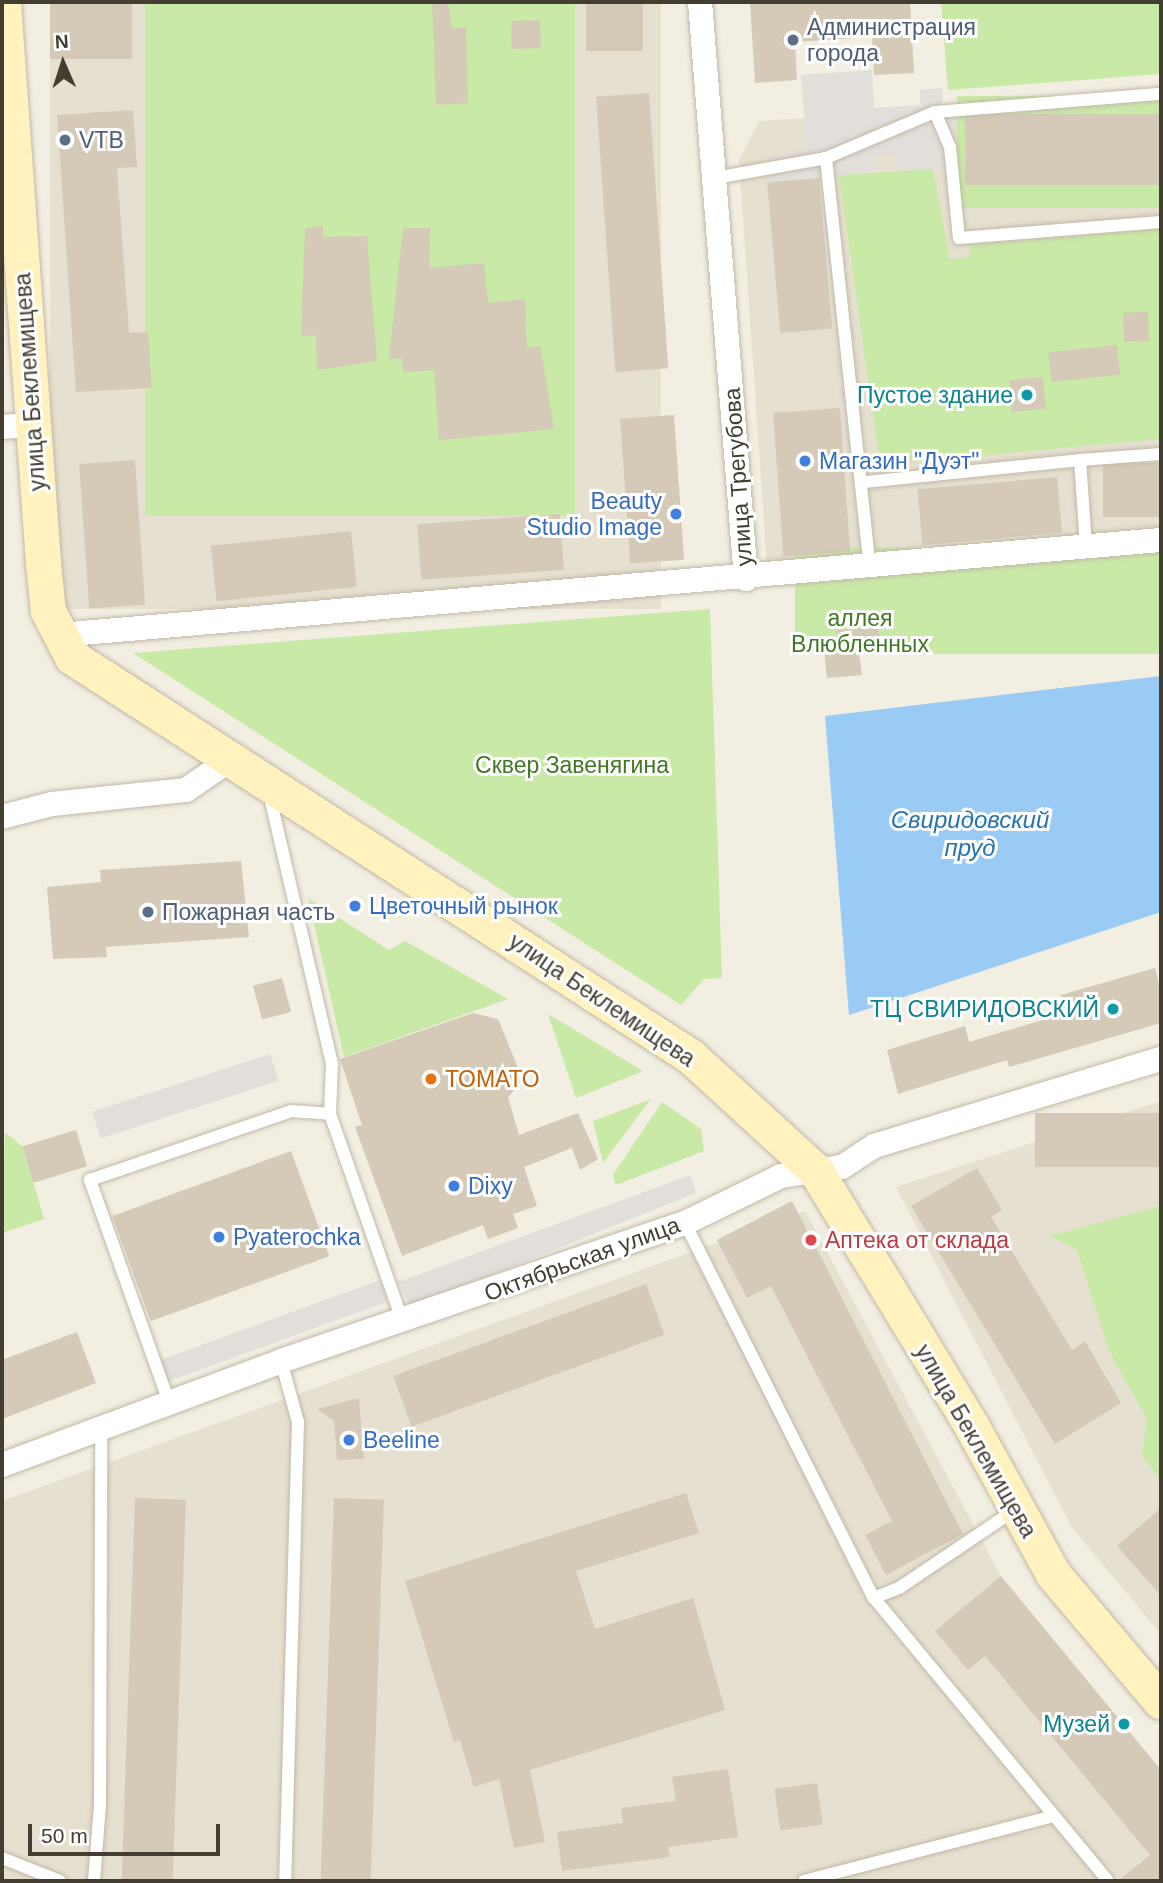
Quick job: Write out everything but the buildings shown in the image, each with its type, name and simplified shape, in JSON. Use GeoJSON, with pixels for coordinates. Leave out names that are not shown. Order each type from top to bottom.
{"type":"FeatureCollection","features":[{"type":"Feature","properties":{"kind":"main road","name":"улица Беклемищева"},"geometry":{"type":"LineString","coordinates":[[3,2],[17,426],[48,611],[72,657],[265,779],[690,1056],[816,1171],[1053,1574],[1161,1702]]}},
{"type":"Feature","properties":{"kind":"street","name":"улица Трегубова"},"geometry":{"type":"LineString","coordinates":[[700,2],[746,579],[1161,540]]}},
{"type":"Feature","properties":{"kind":"street"},"geometry":{"type":"LineString","coordinates":[[59,635],[746,579]]}},
{"type":"Feature","properties":{"kind":"street"},"geometry":{"type":"LineString","coordinates":[[2,817],[52,804],[186,790],[230,759]]}},
{"type":"Feature","properties":{"kind":"street","name":"Октябрьская улица"},"geometry":{"type":"LineString","coordinates":[[2,1465],[281,1361],[404,1322],[685,1223],[781,1176],[842,1167],[874,1146],[1161,1059]]}},
{"type":"Feature","properties":{"kind":"lane"},"geometry":{"type":"LineString","coordinates":[[715,178],[826,158],[936,112],[1161,94]]}},
{"type":"Feature","properties":{"kind":"lane"},"geometry":{"type":"LineString","coordinates":[[936,112],[950,147],[959,238],[1161,222]]}},
{"type":"Feature","properties":{"kind":"lane"},"geometry":{"type":"LineString","coordinates":[[826,158],[864,482],[870,567]]}},
{"type":"Feature","properties":{"kind":"lane"},"geometry":{"type":"LineString","coordinates":[[864,482],[1161,454]]}},
{"type":"Feature","properties":{"kind":"lane"},"geometry":{"type":"LineString","coordinates":[[1080,460],[1086,547]]}},
{"type":"Feature","properties":{"kind":"lane"},"geometry":{"type":"LineString","coordinates":[[265,779],[332,1064],[330,1114],[404,1322]]}},
{"type":"Feature","properties":{"kind":"lane"},"geometry":{"type":"LineString","coordinates":[[169,1402],[90,1180],[291,1111],[330,1114]]}},
{"type":"Feature","properties":{"kind":"lane"},"geometry":{"type":"LineString","coordinates":[[685,1223],[874,1598],[1108,1881]]}},
{"type":"Feature","properties":{"kind":"lane"},"geometry":{"type":"LineString","coordinates":[[281,1361],[298,1435],[285,1881]]}},
{"type":"Feature","properties":{"kind":"lane"},"geometry":{"type":"LineString","coordinates":[[94,1881],[100,1804],[101,1427]]}},
{"type":"Feature","properties":{"kind":"lane"},"geometry":{"type":"LineString","coordinates":[[874,1598],[899,1588],[1016,1509]]}},
{"type":"Feature","properties":{"kind":"lane"},"geometry":{"type":"LineString","coordinates":[[804,1881],[1055,1816]]}},
{"type":"Feature","properties":{"kind":"lane"},"geometry":{"type":"LineString","coordinates":[[2,1858],[60,1881]]}},
{"type":"Feature","properties":{"kind":"shaded area"},"geometry":{"type":"Polygon","coordinates":[[[50,2],[661,2],[661,609],[50,609],[50,2]]]}},
{"type":"Feature","properties":{"kind":"shaded area"},"geometry":{"type":"Polygon","coordinates":[[[872,70],[874,108],[920,105],[920,90],[942,88],[943,104],[954,103],[958,167],[897,170],[897,155],[872,156],[872,172],[767,182],[766,157],[806,151],[801,75],[872,70]]]}},
{"type":"Feature","properties":{"kind":"shaded area"},"geometry":{"type":"Polygon","coordinates":[[[1161,97],[1161,532],[767,566],[739,160],[759,121],[1161,97]]]}},
{"type":"Feature","properties":{"kind":"shaded area"},"geometry":{"type":"Polygon","coordinates":[[[270,1054],[279,1081],[101,1138],[92,1112],[270,1054]]]}},
{"type":"Feature","properties":{"kind":"shaded area"},"geometry":{"type":"Polygon","coordinates":[[[1161,1101],[1161,1634],[1072,1528],[896,1187],[1161,1101]]]}},
{"type":"Feature","properties":{"kind":"shaded area"},"geometry":{"type":"Polygon","coordinates":[[[691,1175],[696,1193],[411,1307],[398,1282],[691,1175]]]}},
{"type":"Feature","properties":{"kind":"shaded area"},"geometry":{"type":"Polygon","coordinates":[[[805,1211],[1016,1604],[1161,1773],[1161,1881],[2,1881],[2,1501],[805,1211]]]}},
{"type":"Feature","properties":{"kind":"shaded area"},"geometry":{"type":"Polygon","coordinates":[[[380,1280],[388,1302],[166,1382],[158,1361],[380,1280]]]}},
{"type":"Feature","properties":{"kind":"green space"},"geometry":{"type":"Polygon","coordinates":[[[145,2],[575,2],[575,516],[145,516],[145,2]]]}},
{"type":"Feature","properties":{"kind":"green space"},"geometry":{"type":"Polygon","coordinates":[[[941,2],[1161,2],[1161,74],[948,90],[941,2]]]}},
{"type":"Feature","properties":{"kind":"green space"},"geometry":{"type":"Polygon","coordinates":[[[957,96],[1161,96],[1161,208],[957,208],[957,96]]]}},
{"type":"Feature","properties":{"kind":"green space"},"geometry":{"type":"Polygon","coordinates":[[[933,169],[950,259],[969,257],[970,245],[1161,229],[1161,439],[889,464],[878,450],[839,175],[933,169]]]}},
{"type":"Feature","properties":{"kind":"green space","name":"аллея Влюбленных"},"geometry":{"type":"Polygon","coordinates":[[[795,548],[1161,548],[1161,654],[795,654],[795,548]]]}},
{"type":"Feature","properties":{"kind":"green space","name":"Сквер Завенягина"},"geometry":{"type":"Polygon","coordinates":[[[710,609],[722,978],[704,979],[681,1005],[133,653],[710,609]]]}},
{"type":"Feature","properties":{"kind":"green space"},"geometry":{"type":"Polygon","coordinates":[[[308,898],[389,950],[405,941],[508,999],[344,1057],[308,898]]]}},
{"type":"Feature","properties":{"kind":"green space"},"geometry":{"type":"Polygon","coordinates":[[[548,1014],[643,1071],[576,1098],[548,1014]]]}},
{"type":"Feature","properties":{"kind":"green space"},"geometry":{"type":"Polygon","coordinates":[[[651,1099],[603,1163],[593,1121],[651,1099]]]}},
{"type":"Feature","properties":{"kind":"green space"},"geometry":{"type":"Polygon","coordinates":[[[662,1102],[701,1129],[704,1151],[616,1185],[613,1175],[662,1102]]]}},
{"type":"Feature","properties":{"kind":"green space"},"geometry":{"type":"Polygon","coordinates":[[[5,1132],[23,1147],[44,1219],[2,1233],[5,1132]]]}},
{"type":"Feature","properties":{"kind":"green space"},"geometry":{"type":"Polygon","coordinates":[[[1161,1206],[1161,1482],[1142,1454],[1147,1419],[1109,1351],[1077,1250],[1050,1236],[1161,1206]]]}},
{"type":"Feature","properties":{"kind":"water","name":"Свиридовский пруд"},"geometry":{"type":"Polygon","coordinates":[[[1161,676],[1161,912],[849,1015],[825,716],[1161,676]]]}},
{"type":"Feature","properties":{"kind":"place","name":"Администрация города"},"geometry":{"type":"Point","coordinates":[793,40]}},
{"type":"Feature","properties":{"kind":"place","name":"VTB"},"geometry":{"type":"Point","coordinates":[65,140]}},
{"type":"Feature","properties":{"kind":"place","name":"Пустое здание"},"geometry":{"type":"Point","coordinates":[1027,395]}},
{"type":"Feature","properties":{"kind":"place","name":"Магазин \"Дуэт\""},"geometry":{"type":"Point","coordinates":[805,461]}},
{"type":"Feature","properties":{"kind":"place","name":"Beauty Studio Image"},"geometry":{"type":"Point","coordinates":[676,514]}},
{"type":"Feature","properties":{"kind":"place","name":"Цветочный рынок"},"geometry":{"type":"Point","coordinates":[355,906]}},
{"type":"Feature","properties":{"kind":"place","name":"Пожарная часть"},"geometry":{"type":"Point","coordinates":[148,912]}},
{"type":"Feature","properties":{"kind":"place","name":"ТЦ СВИРИДОВСКИЙ"},"geometry":{"type":"Point","coordinates":[1113,1009]}},
{"type":"Feature","properties":{"kind":"place","name":"ТОМАТО"},"geometry":{"type":"Point","coordinates":[431,1079]}},
{"type":"Feature","properties":{"kind":"place","name":"Dixy"},"geometry":{"type":"Point","coordinates":[454,1186]}},
{"type":"Feature","properties":{"kind":"place","name":"Pyaterochka"},"geometry":{"type":"Point","coordinates":[219,1237]}},
{"type":"Feature","properties":{"kind":"place","name":"Аптека от склада"},"geometry":{"type":"Point","coordinates":[811,1240]}},
{"type":"Feature","properties":{"kind":"place","name":"Beeline"},"geometry":{"type":"Point","coordinates":[349,1440]}},
{"type":"Feature","properties":{"kind":"place","name":"Музей"},"geometry":{"type":"Point","coordinates":[1124,1724]}}]}
